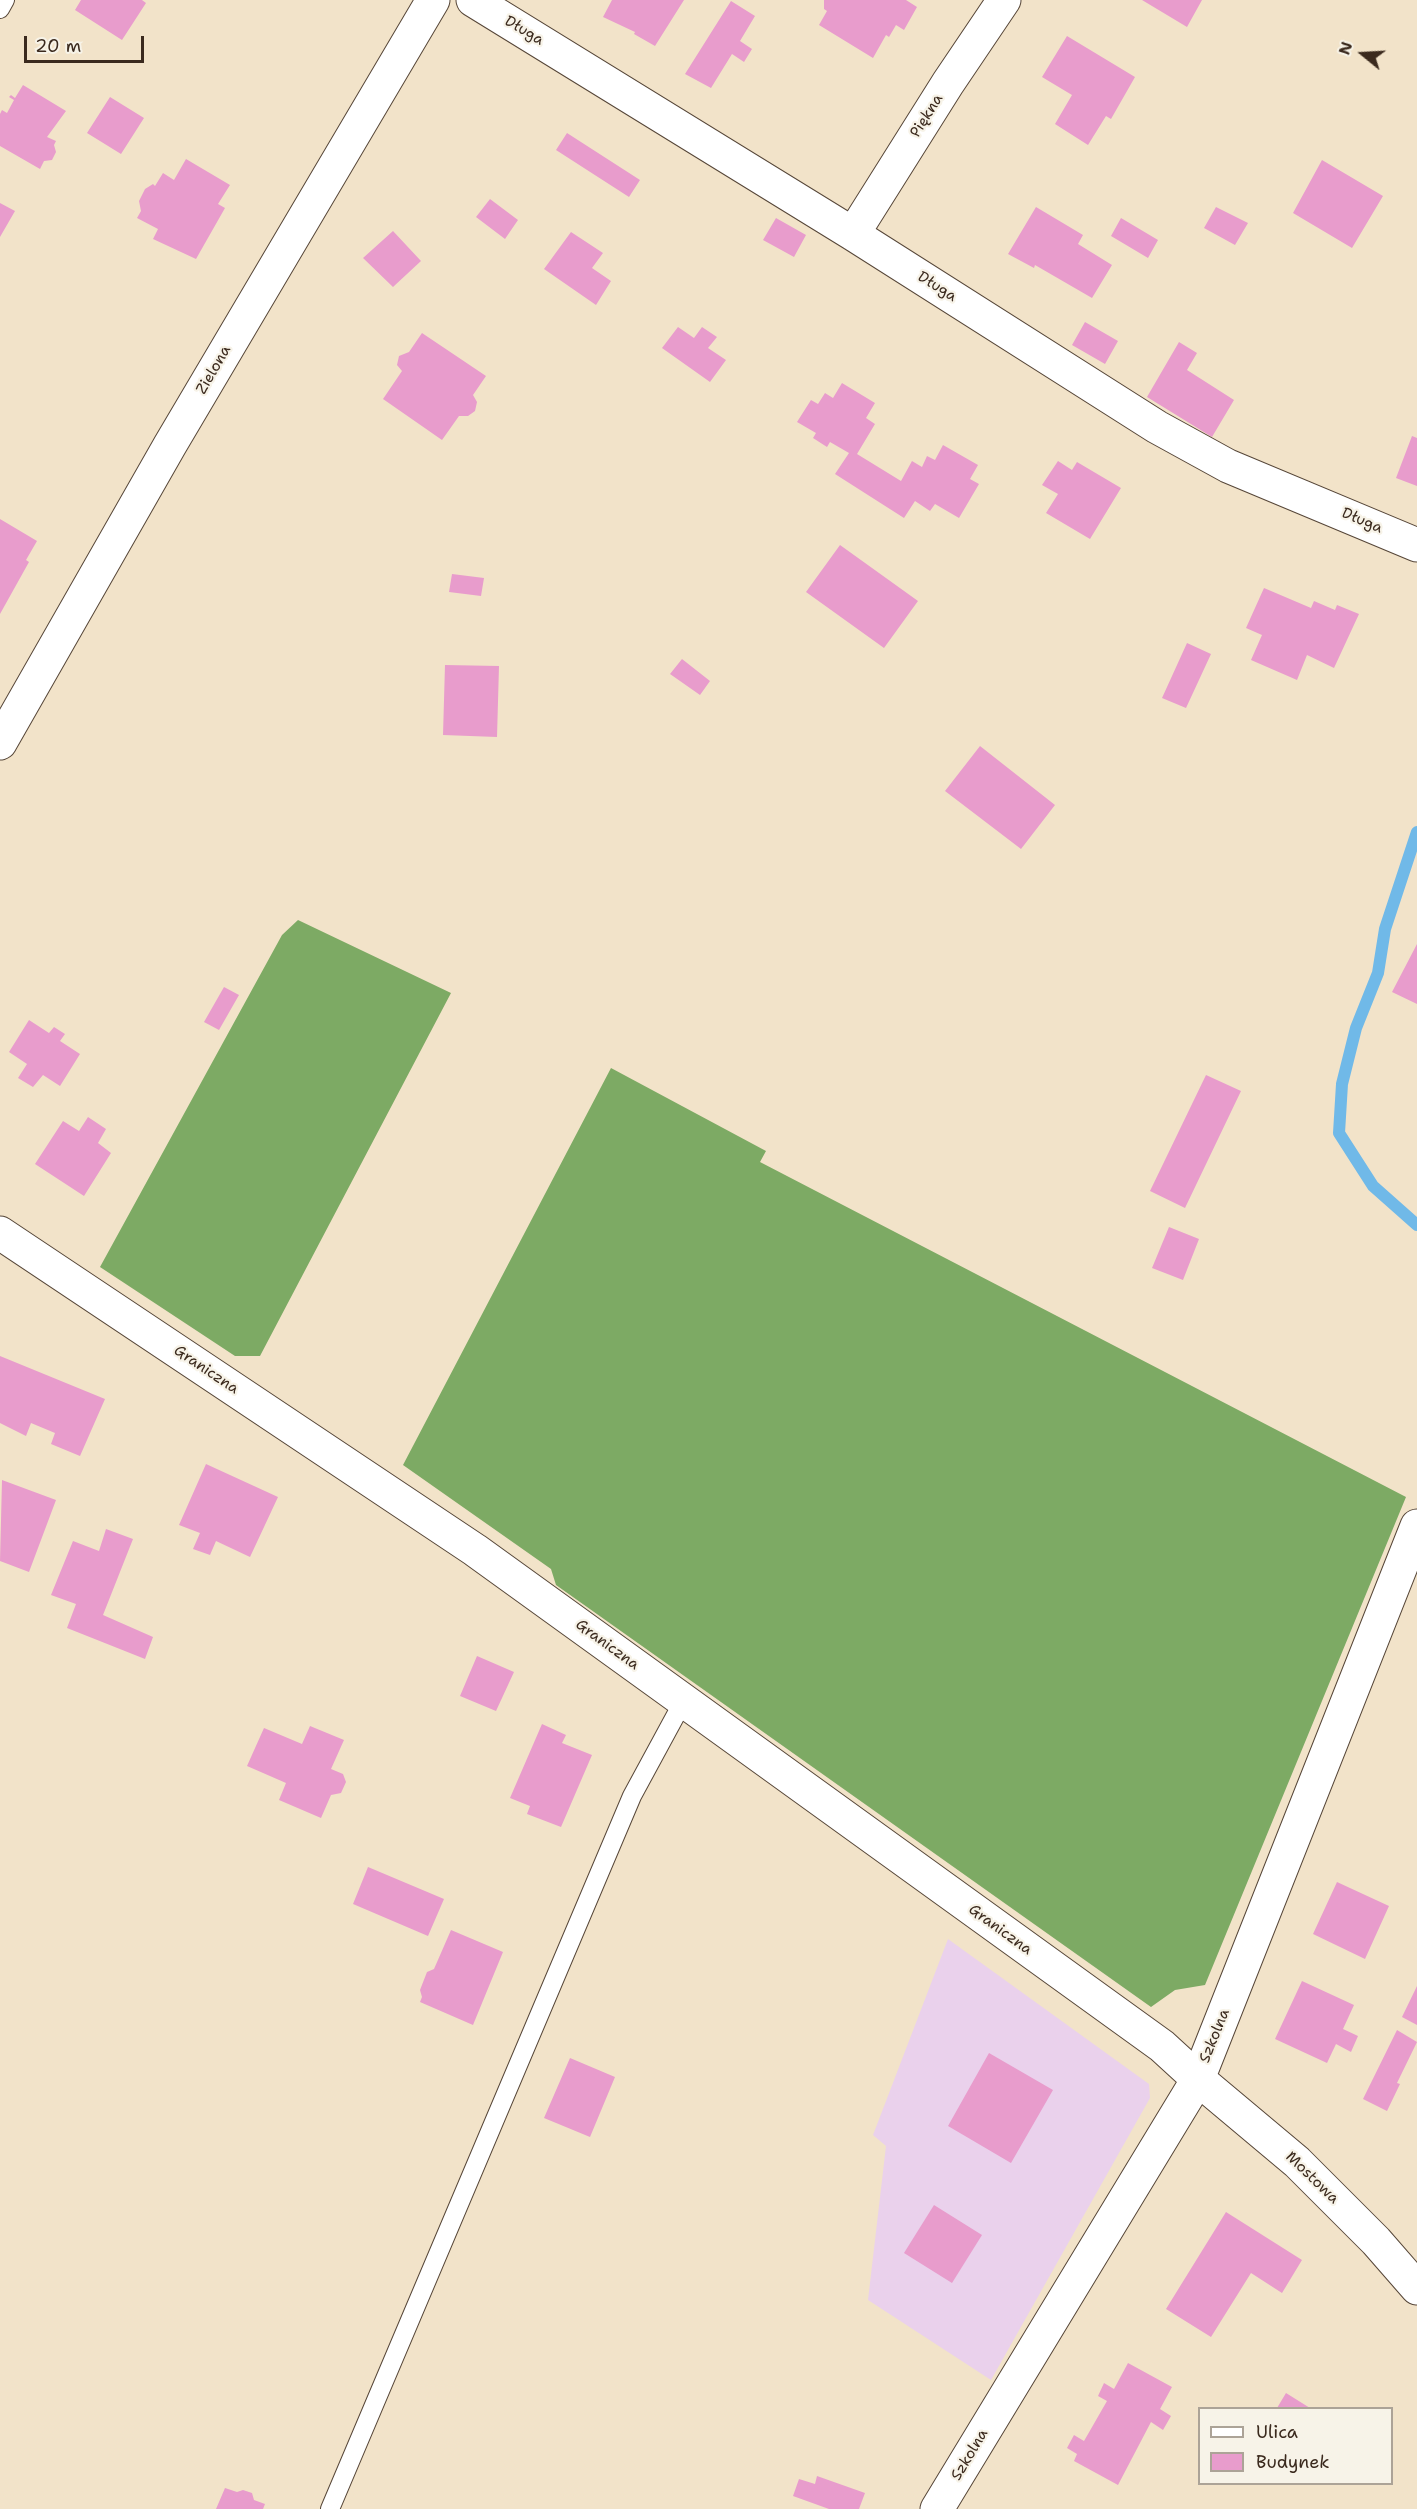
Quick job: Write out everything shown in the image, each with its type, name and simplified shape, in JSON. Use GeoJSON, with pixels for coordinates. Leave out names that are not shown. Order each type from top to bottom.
{"type":"FeatureCollection","features":[{"type":"Feature","properties":{"kind":"street","name":"Zielona"},"geometry":{"type":"LineString","coordinates":[[0,742],[229,344],[433,0]]}},
{"type":"Feature","properties":{"kind":"street","name":"Długa"},"geometry":{"type":"LineString","coordinates":[[473,0],[853,234],[1157,427],[1228,466],[1272,482],[1417,545]]}},
{"type":"Feature","properties":{"kind":"street","name":"Piękna"},"geometry":{"type":"LineString","coordinates":[[853,234],[948,83],[1004,0]]}},
{"type":"Feature","properties":{"kind":"street","name":"Graniczna"},"geometry":{"type":"LineString","coordinates":[[0,1233],[475,1550],[1161,2046],[1198,2079]]}},
{"type":"Feature","properties":{"kind":"street","name":"Szkolna"},"geometry":{"type":"LineString","coordinates":[[938,2509],[1198,2079],[1417,1526]]}},
{"type":"Feature","properties":{"kind":"street","name":"Mostowa"},"geometry":{"type":"LineString","coordinates":[[1198,2079],[1297,2162],[1376,2241],[1417,2288]]}},
{"type":"Feature","properties":{"kind":"lane"},"geometry":{"type":"LineString","coordinates":[[0,9],[5,0]]}},
{"type":"Feature","properties":{"kind":"lane"},"geometry":{"type":"LineString","coordinates":[[330,2509],[632,1796],[684,1700]]}},
{"type":"Feature","properties":{"kind":"shaded area"},"geometry":{"type":"Polygon","coordinates":[[[948,1939],[1149,2084],[1150,2098],[991,2380],[868,2300],[886,2146],[873,2135],[948,1939]]]}},
{"type":"Feature","properties":{"kind":"green space"},"geometry":{"type":"Polygon","coordinates":[[[298,920],[451,993],[260,1356],[235,1356],[100,1267],[282,935],[298,920]]]}},
{"type":"Feature","properties":{"kind":"green space"},"geometry":{"type":"Polygon","coordinates":[[[611,1068],[766,1151],[760,1162],[1406,1497],[1205,1985],[1175,1990],[1151,2007],[556,1585],[551,1569],[403,1465],[611,1068]]]}},
{"type":"Feature","properties":{"kind":"building"},"geometry":{"type":"Polygon","coordinates":[[[81,0],[142,0],[146,3],[122,40],[75,10],[81,0]]]}},
{"type":"Feature","properties":{"kind":"building"},"geometry":{"type":"Polygon","coordinates":[[[612,0],[684,0],[655,46],[634,34],[635,32],[603,17],[612,0]]]}},
{"type":"Feature","properties":{"kind":"building"},"geometry":{"type":"Polygon","coordinates":[[[824,0],[906,0],[917,7],[904,30],[896,25],[889,37],[886,35],[873,58],[819,25],[827,11],[824,9],[824,0]]]}},
{"type":"Feature","properties":{"kind":"building"},"geometry":{"type":"Polygon","coordinates":[[[1142,0],[1202,0],[1187,27],[1142,0]]]}},
{"type":"Feature","properties":{"kind":"building"},"geometry":{"type":"Polygon","coordinates":[[[731,1],[755,16],[740,41],[752,49],[744,62],[732,54],[711,88],[685,74],[731,1]]]}},
{"type":"Feature","properties":{"kind":"building"},"geometry":{"type":"Polygon","coordinates":[[[1067,36],[1135,77],[1111,119],[1106,116],[1088,145],[1055,124],[1072,95],[1042,77],[1067,36]]]}},
{"type":"Feature","properties":{"kind":"building"},"geometry":{"type":"Polygon","coordinates":[[[23,85],[66,111],[47,137],[56,141],[54,145],[56,152],[52,160],[44,161],[40,169],[0,146],[0,114],[2,110],[7,113],[14,100],[9,97],[11,95],[15,98],[23,85]]]}},
{"type":"Feature","properties":{"kind":"building"},"geometry":{"type":"Polygon","coordinates":[[[110,97],[144,118],[121,154],[87,133],[110,97]]]}},
{"type":"Feature","properties":{"kind":"building"},"geometry":{"type":"Polygon","coordinates":[[[567,133],[640,180],[629,197],[556,150],[567,133]]]}},
{"type":"Feature","properties":{"kind":"building"},"geometry":{"type":"Polygon","coordinates":[[[186,159],[230,185],[218,204],[225,208],[196,259],[153,239],[158,229],[137,218],[141,211],[139,201],[145,189],[153,184],[155,186],[163,173],[174,180],[186,159]]]}},
{"type":"Feature","properties":{"kind":"building"},"geometry":{"type":"Polygon","coordinates":[[[1322,160],[1383,196],[1352,248],[1293,213],[1322,160]]]}},
{"type":"Feature","properties":{"kind":"building"},"geometry":{"type":"Polygon","coordinates":[[[490,199],[518,220],[505,239],[476,217],[490,199]]]}},
{"type":"Feature","properties":{"kind":"building"},"geometry":{"type":"Polygon","coordinates":[[[0,203],[15,211],[0,237],[0,203]]]}},
{"type":"Feature","properties":{"kind":"building"},"geometry":{"type":"Polygon","coordinates":[[[1036,207],[1083,235],[1078,244],[1112,265],[1092,298],[1035,265],[1034,268],[1008,254],[1036,207]]]}},
{"type":"Feature","properties":{"kind":"building"},"geometry":{"type":"Polygon","coordinates":[[[1216,207],[1248,223],[1235,245],[1204,228],[1216,207]]]}},
{"type":"Feature","properties":{"kind":"building"},"geometry":{"type":"Polygon","coordinates":[[[776,218],[806,235],[794,257],[763,240],[776,218]]]}},
{"type":"Feature","properties":{"kind":"building"},"geometry":{"type":"Polygon","coordinates":[[[1121,218],[1158,240],[1148,258],[1111,236],[1121,218]]]}},
{"type":"Feature","properties":{"kind":"building"},"geometry":{"type":"Polygon","coordinates":[[[393,231],[421,261],[393,287],[363,258],[393,231]]]}},
{"type":"Feature","properties":{"kind":"building"},"geometry":{"type":"Polygon","coordinates":[[[571,232],[603,253],[592,268],[611,281],[596,305],[544,269],[571,232]]]}},
{"type":"Feature","properties":{"kind":"building"},"geometry":{"type":"Polygon","coordinates":[[[1085,322],[1118,341],[1105,364],[1072,345],[1085,322]]]}},
{"type":"Feature","properties":{"kind":"building"},"geometry":{"type":"Polygon","coordinates":[[[678,327],[694,338],[702,327],[717,337],[708,348],[726,360],[710,382],[662,348],[678,327]]]}},
{"type":"Feature","properties":{"kind":"building"},"geometry":{"type":"Polygon","coordinates":[[[422,333],[486,376],[473,395],[477,402],[475,411],[468,416],[459,416],[442,440],[383,399],[402,371],[397,365],[399,356],[409,352],[422,333]]]}},
{"type":"Feature","properties":{"kind":"building"},"geometry":{"type":"Polygon","coordinates":[[[1179,342],[1197,353],[1187,370],[1234,400],[1212,437],[1147,397],[1179,342]]]}},
{"type":"Feature","properties":{"kind":"building"},"geometry":{"type":"Polygon","coordinates":[[[842,383],[875,403],[866,418],[875,424],[857,454],[901,481],[912,461],[922,467],[927,456],[935,460],[943,445],[978,465],[970,479],[979,484],[959,518],[935,504],[930,511],[915,501],[904,518],[835,474],[849,453],[830,442],[827,447],[813,438],[816,433],[797,422],[811,400],[818,404],[825,393],[833,398],[842,383]]]}},
{"type":"Feature","properties":{"kind":"building"},"geometry":{"type":"Polygon","coordinates":[[[1412,436],[1417,438],[1417,486],[1396,478],[1412,436]]]}},
{"type":"Feature","properties":{"kind":"building"},"geometry":{"type":"Polygon","coordinates":[[[1058,461],[1072,470],[1077,462],[1121,488],[1090,539],[1046,513],[1058,494],[1042,485],[1058,461]]]}},
{"type":"Feature","properties":{"kind":"building"},"geometry":{"type":"Polygon","coordinates":[[[0,519],[37,541],[26,560],[29,562],[0,614],[0,519]]]}},
{"type":"Feature","properties":{"kind":"building"},"geometry":{"type":"Polygon","coordinates":[[[840,545],[918,601],[884,648],[806,592],[840,545]]]}},
{"type":"Feature","properties":{"kind":"building"},"geometry":{"type":"Polygon","coordinates":[[[452,574],[484,578],[481,596],[449,592],[452,574]]]}},
{"type":"Feature","properties":{"kind":"building"},"geometry":{"type":"Polygon","coordinates":[[[1264,588],[1311,608],[1314,601],[1335,610],[1337,605],[1359,614],[1334,668],[1307,655],[1297,680],[1251,660],[1262,635],[1246,628],[1264,588]]]}},
{"type":"Feature","properties":{"kind":"building"},"geometry":{"type":"Polygon","coordinates":[[[1187,643],[1211,654],[1186,708],[1162,698],[1187,643]]]}},
{"type":"Feature","properties":{"kind":"building"},"geometry":{"type":"Polygon","coordinates":[[[682,659],[710,681],[700,695],[670,674],[682,659]]]}},
{"type":"Feature","properties":{"kind":"building"},"geometry":{"type":"Polygon","coordinates":[[[445,665],[499,666],[497,737],[443,735],[445,665]]]}},
{"type":"Feature","properties":{"kind":"building"},"geometry":{"type":"Polygon","coordinates":[[[980,746],[1055,805],[1021,849],[945,791],[980,746]]]}},
{"type":"Feature","properties":{"kind":"building"},"geometry":{"type":"Polygon","coordinates":[[[1417,944],[1417,1004],[1392,992],[1417,944]]]}},
{"type":"Feature","properties":{"kind":"building"},"geometry":{"type":"Polygon","coordinates":[[[224,987],[239,995],[219,1030],[204,1022],[224,987]]]}},
{"type":"Feature","properties":{"kind":"building"},"geometry":{"type":"Polygon","coordinates":[[[29,1020],[49,1033],[54,1027],[65,1034],[60,1041],[80,1054],[60,1086],[43,1075],[33,1087],[18,1078],[27,1064],[9,1052],[29,1020]]]}},
{"type":"Feature","properties":{"kind":"building"},"geometry":{"type":"Polygon","coordinates":[[[1206,1075],[1241,1091],[1185,1208],[1150,1191],[1206,1075]]]}},
{"type":"Feature","properties":{"kind":"building"},"geometry":{"type":"Polygon","coordinates":[[[88,1117],[106,1129],[98,1143],[111,1153],[84,1196],[35,1164],[63,1121],[79,1131],[88,1117]]]}},
{"type":"Feature","properties":{"kind":"building"},"geometry":{"type":"Polygon","coordinates":[[[1169,1227],[1199,1239],[1183,1280],[1152,1268],[1169,1227]]]}},
{"type":"Feature","properties":{"kind":"building"},"geometry":{"type":"Polygon","coordinates":[[[0,1356],[105,1399],[80,1456],[51,1444],[55,1433],[31,1423],[26,1436],[0,1423],[0,1356]]]}},
{"type":"Feature","properties":{"kind":"building"},"geometry":{"type":"Polygon","coordinates":[[[206,1464],[278,1497],[250,1557],[216,1541],[210,1555],[193,1549],[200,1533],[179,1525],[206,1464]]]}},
{"type":"Feature","properties":{"kind":"building"},"geometry":{"type":"Polygon","coordinates":[[[2,1480],[56,1500],[29,1572],[0,1561],[2,1480]]]}},
{"type":"Feature","properties":{"kind":"building"},"geometry":{"type":"Polygon","coordinates":[[[106,1529],[133,1539],[103,1615],[153,1637],[145,1659],[67,1628],[76,1604],[51,1595],[73,1541],[99,1551],[106,1529]]]}},
{"type":"Feature","properties":{"kind":"building"},"geometry":{"type":"Polygon","coordinates":[[[477,1656],[514,1672],[496,1711],[460,1696],[477,1656]]]}},
{"type":"Feature","properties":{"kind":"building"},"geometry":{"type":"Polygon","coordinates":[[[542,1724],[566,1735],[562,1743],[592,1755],[561,1827],[527,1814],[530,1806],[510,1798],[542,1724]]]}},
{"type":"Feature","properties":{"kind":"building"},"geometry":{"type":"Polygon","coordinates":[[[310,1726],[344,1740],[331,1769],[343,1774],[346,1782],[341,1793],[331,1795],[321,1818],[279,1800],[286,1783],[247,1766],[264,1728],[302,1744],[310,1726]]]}},
{"type":"Feature","properties":{"kind":"building"},"geometry":{"type":"Polygon","coordinates":[[[368,1867],[444,1899],[428,1936],[353,1904],[368,1867]]]}},
{"type":"Feature","properties":{"kind":"building"},"geometry":{"type":"Polygon","coordinates":[[[1337,1882],[1389,1906],[1365,1959],[1313,1934],[1337,1882]]]}},
{"type":"Feature","properties":{"kind":"building"},"geometry":{"type":"Polygon","coordinates":[[[451,1930],[503,1952],[473,2025],[420,2002],[422,1997],[420,1990],[427,1972],[434,1969],[451,1930]]]}},
{"type":"Feature","properties":{"kind":"building"},"geometry":{"type":"Polygon","coordinates":[[[1302,1981],[1354,2005],[1343,2029],[1358,2036],[1351,2052],[1336,2044],[1327,2063],[1275,2039],[1302,1981]]]}},
{"type":"Feature","properties":{"kind":"building"},"geometry":{"type":"Polygon","coordinates":[[[1417,1986],[1417,2025],[1402,2017],[1417,1986]]]}},
{"type":"Feature","properties":{"kind":"building"},"geometry":{"type":"Polygon","coordinates":[[[1397,2030],[1417,2042],[1397,2083],[1400,2084],[1387,2111],[1363,2099],[1397,2030]]]}},
{"type":"Feature","properties":{"kind":"building"},"geometry":{"type":"Polygon","coordinates":[[[989,2053],[1053,2090],[1011,2163],[948,2126],[989,2053]]]}},
{"type":"Feature","properties":{"kind":"building"},"geometry":{"type":"Polygon","coordinates":[[[570,2058],[615,2077],[590,2137],[544,2118],[570,2058]]]}},
{"type":"Feature","properties":{"kind":"building"},"geometry":{"type":"Polygon","coordinates":[[[934,2205],[982,2235],[952,2283],[904,2253],[934,2205]]]}},
{"type":"Feature","properties":{"kind":"building"},"geometry":{"type":"Polygon","coordinates":[[[1226,2212],[1302,2260],[1282,2293],[1251,2273],[1211,2337],[1166,2309],[1226,2212]]]}},
{"type":"Feature","properties":{"kind":"building"},"geometry":{"type":"Polygon","coordinates":[[[1128,2363],[1172,2387],[1160,2409],[1171,2416],[1163,2430],[1151,2422],[1118,2485],[1074,2461],[1077,2454],[1067,2448],[1074,2435],[1084,2441],[1107,2401],[1098,2396],[1104,2383],[1114,2389],[1128,2363]]]}},
{"type":"Feature","properties":{"kind":"building"},"geometry":{"type":"Polygon","coordinates":[[[1286,2393],[1308,2407],[1278,2407],[1286,2393]]]}},
{"type":"Feature","properties":{"kind":"building"},"geometry":{"type":"Polygon","coordinates":[[[817,2476],[865,2493],[859,2509],[829,2509],[793,2496],[799,2479],[815,2484],[817,2476]]]}},
{"type":"Feature","properties":{"kind":"building"},"geometry":{"type":"Polygon","coordinates":[[[225,2488],[252,2493],[254,2500],[265,2504],[263,2509],[216,2509],[225,2488]]]}},
{"type":"Feature","properties":{"kind":"waterway"},"geometry":{"type":"LineString","coordinates":[[1417,832],[1385,929],[1378,973],[1356,1028],[1342,1084],[1339,1133],[1373,1186],[1417,1225]]}}]}
